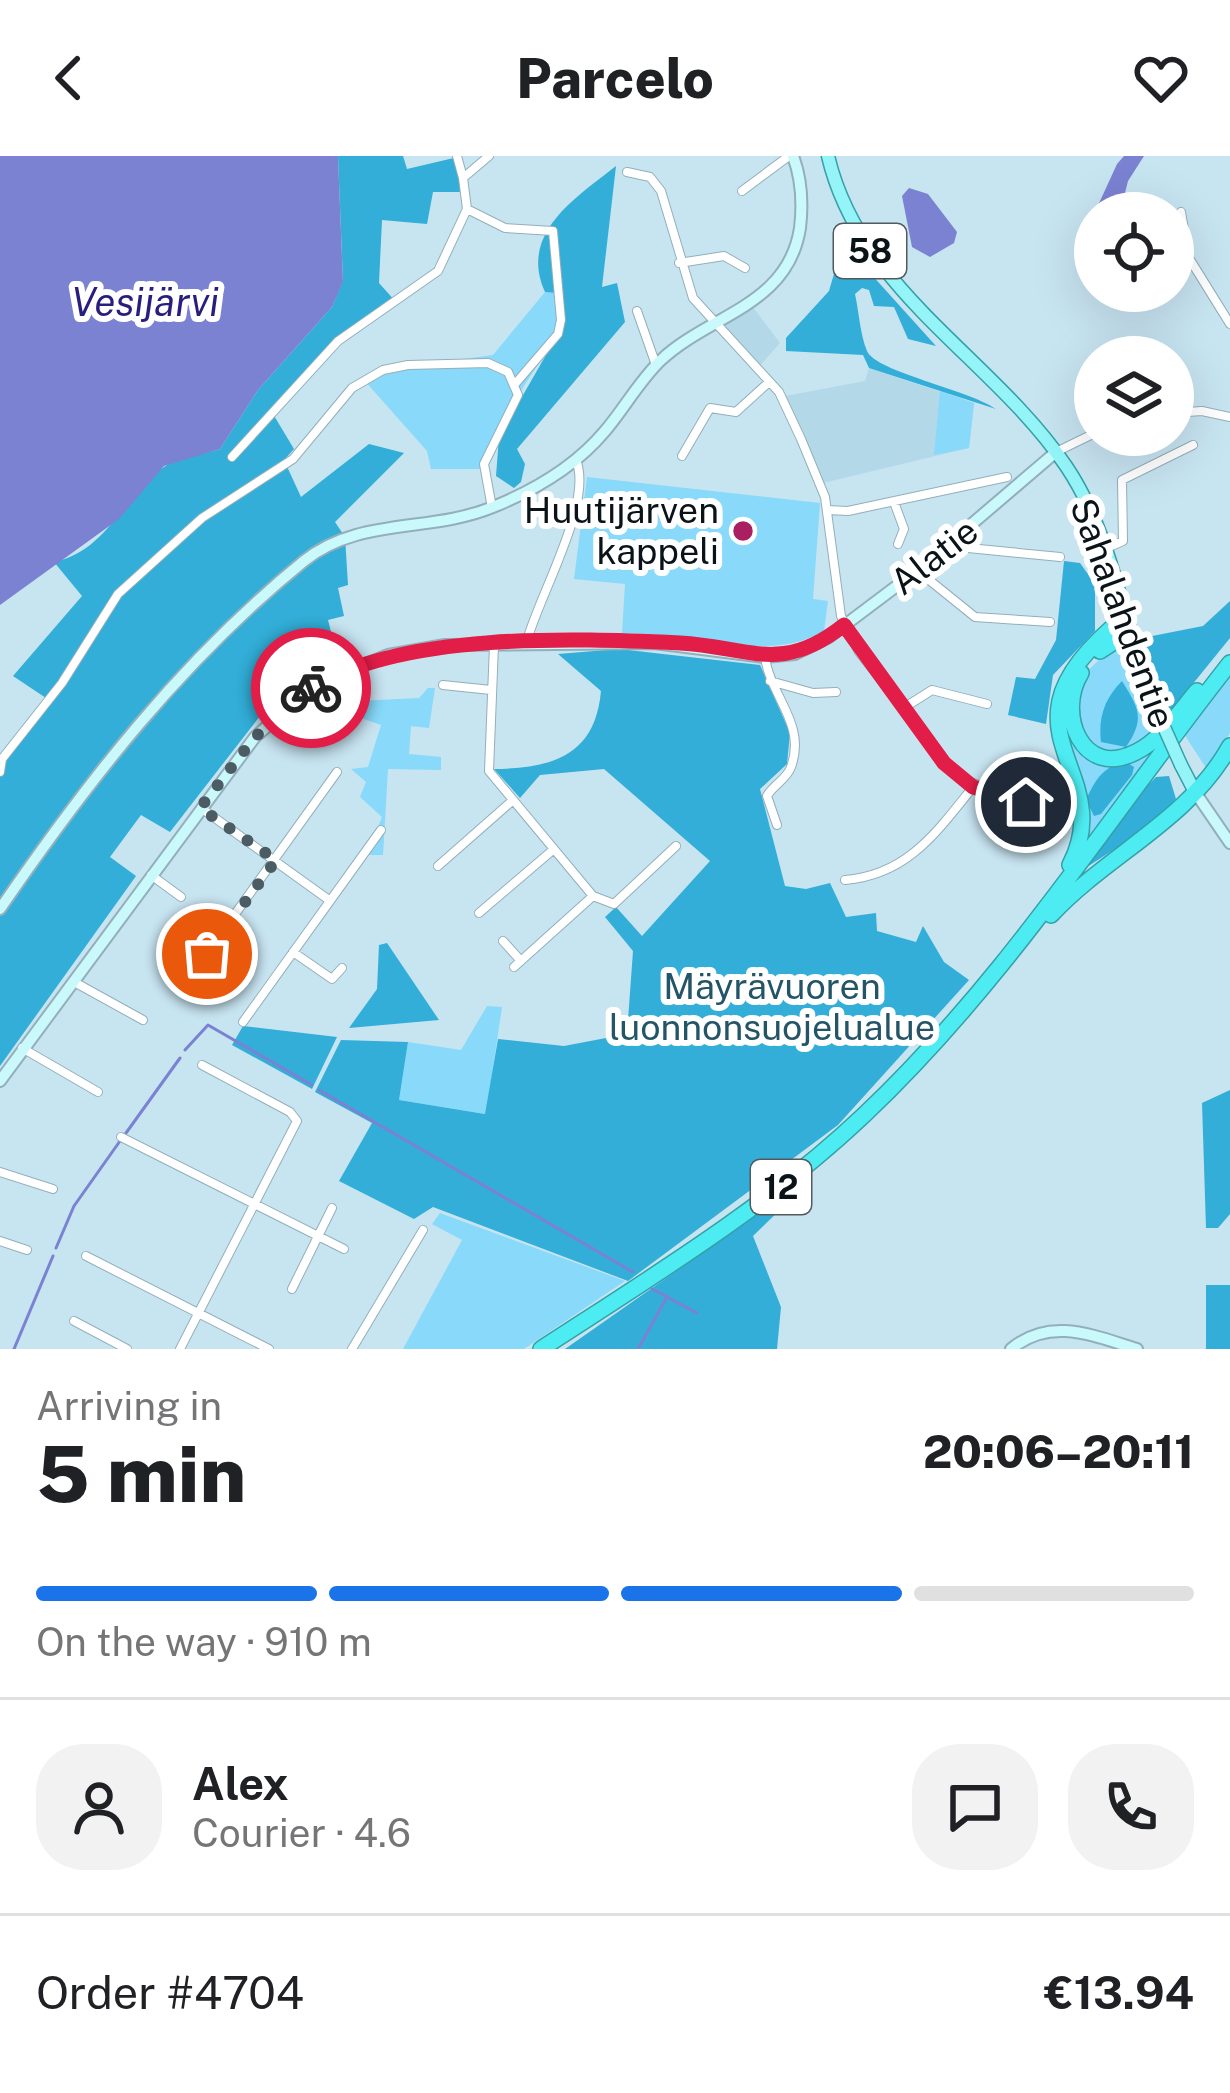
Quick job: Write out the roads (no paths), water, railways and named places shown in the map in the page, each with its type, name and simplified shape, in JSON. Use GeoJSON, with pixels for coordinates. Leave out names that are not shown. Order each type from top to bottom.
{"type":"FeatureCollection","features":[{"type":"Feature","properties":{"kind":"highway"},"geometry":{"type":"LineString","coordinates":[[1127,624],[1096,655],[1069,700],[1077,738],[1103,756],[1129,755],[1153,740],[1230,652]]}},
{"type":"Feature","properties":{"kind":"highway"},"geometry":{"type":"LineString","coordinates":[[1015,946],[1067,871],[1079,840],[1079,805],[1057,719],[1060,690],[1082,658],[1127,624]]}},
{"type":"Feature","properties":{"kind":"highway","name":"12"},"geometry":{"type":"LineString","coordinates":[[541,1349],[700,1247],[807,1165],[898,1082],[986,983],[1230,663]]}},
{"type":"Feature","properties":{"kind":"highway"},"geometry":{"type":"LineString","coordinates":[[986,983],[1081,884],[1176,814],[1230,746]]}},
{"type":"Feature","properties":{"kind":"main road","name":"Sahalahdentie"},"geometry":{"type":"LineString","coordinates":[[828,156],[844,207],[878,260],[938,330],[1023,410],[1079,487],[1105,549],[1155,707],[1196,793]]}},
{"type":"Feature","properties":{"kind":"street"},"geometry":{"type":"LineString","coordinates":[[232,458],[338,341],[438,271],[467,209],[457,156]]}},
{"type":"Feature","properties":{"kind":"street"},"geometry":{"type":"LineString","coordinates":[[463,178],[489,156]]}},
{"type":"Feature","properties":{"kind":"street"},"geometry":{"type":"LineString","coordinates":[[0,909],[137,723],[302,562],[359,532],[448,522],[492,508],[576,460],[656,365],[769,290],[794,253],[802,189],[791,156],[742,191]]}},
{"type":"Feature","properties":{"kind":"street"},"geometry":{"type":"LineString","coordinates":[[628,172],[650,177],[661,191],[692,298],[784,400],[827,510],[828,553],[844,625],[944,763],[973,787],[1026,802]]}},
{"type":"Feature","properties":{"kind":"street"},"geometry":{"type":"LineString","coordinates":[[467,209],[505,228],[554,231],[561,304],[558,334],[515,385]]}},
{"type":"Feature","properties":{"kind":"street"},"geometry":{"type":"LineString","coordinates":[[679,263],[724,256],[745,268]]}},
{"type":"Feature","properties":{"kind":"street"},"geometry":{"type":"LineString","coordinates":[[1194,266],[1230,324]]}},
{"type":"Feature","properties":{"kind":"street"},"geometry":{"type":"LineString","coordinates":[[637,311],[656,365]]}},
{"type":"Feature","properties":{"kind":"street"},"geometry":{"type":"LineString","coordinates":[[0,772],[2,759],[62,682],[107,608],[138,573],[202,518],[293,459],[341,398],[383,370],[408,364],[502,367],[518,395],[484,464],[483,482],[492,508]]}},
{"type":"Feature","properties":{"kind":"street"},"geometry":{"type":"LineString","coordinates":[[682,456],[710,408],[736,412],[769,382]]}},
{"type":"Feature","properties":{"kind":"street"},"geometry":{"type":"LineString","coordinates":[[1194,412],[1230,418]]}},
{"type":"Feature","properties":{"kind":"street"},"geometry":{"type":"LineString","coordinates":[[1056,452],[1074,443]]}},
{"type":"Feature","properties":{"kind":"street","name":"Alatie"},"geometry":{"type":"LineString","coordinates":[[0,1081],[150,874],[275,716],[331,676],[424,648],[680,643],[765,657],[812,648],[918,571],[1056,452]]}},
{"type":"Feature","properties":{"kind":"street"},"geometry":{"type":"LineString","coordinates":[[1105,549],[1124,541],[1123,480],[1172,456]]}},
{"type":"Feature","properties":{"kind":"street"},"geometry":{"type":"LineString","coordinates":[[526,644],[574,506],[580,472],[576,460]]}},
{"type":"Feature","properties":{"kind":"street"},"geometry":{"type":"LineString","coordinates":[[827,510],[1007,477]]}},
{"type":"Feature","properties":{"kind":"street"},"geometry":{"type":"LineString","coordinates":[[893,501],[904,529],[898,544]]}},
{"type":"Feature","properties":{"kind":"street"},"geometry":{"type":"LineString","coordinates":[[948,546],[1060,557]]}},
{"type":"Feature","properties":{"kind":"street"},"geometry":{"type":"LineString","coordinates":[[918,571],[975,617],[1050,622]]}},
{"type":"Feature","properties":{"kind":"street"},"geometry":{"type":"LineString","coordinates":[[494,645],[489,771],[593,896],[614,904],[676,846]]}},
{"type":"Feature","properties":{"kind":"street"},"geometry":{"type":"LineString","coordinates":[[765,657],[770,681],[794,728],[789,773],[767,796],[777,825]]}},
{"type":"Feature","properties":{"kind":"street"},"geometry":{"type":"LineString","coordinates":[[770,681],[813,693],[836,692]]}},
{"type":"Feature","properties":{"kind":"street"},"geometry":{"type":"LineString","coordinates":[[443,685],[491,690]]}},
{"type":"Feature","properties":{"kind":"street"},"geometry":{"type":"LineString","coordinates":[[902,709],[932,690],[987,704]]}},
{"type":"Feature","properties":{"kind":"street"},"geometry":{"type":"LineString","coordinates":[[187,982],[337,772]]}},
{"type":"Feature","properties":{"kind":"street"},"geometry":{"type":"LineString","coordinates":[[845,880],[872,878],[911,858],[973,787]]}},
{"type":"Feature","properties":{"kind":"street"},"geometry":{"type":"LineString","coordinates":[[1196,793],[1230,843]]}},
{"type":"Feature","properties":{"kind":"street"},"geometry":{"type":"LineString","coordinates":[[437,866],[512,801]]}},
{"type":"Feature","properties":{"kind":"street"},"geometry":{"type":"LineString","coordinates":[[200,808],[329,900]]}},
{"type":"Feature","properties":{"kind":"street"},"geometry":{"type":"LineString","coordinates":[[243,1022],[381,830]]}},
{"type":"Feature","properties":{"kind":"street"},"geometry":{"type":"LineString","coordinates":[[478,913],[554,849]]}},
{"type":"Feature","properties":{"kind":"street"},"geometry":{"type":"LineString","coordinates":[[150,874],[181,897]]}},
{"type":"Feature","properties":{"kind":"street"},"geometry":{"type":"LineString","coordinates":[[502,941],[517,964],[593,896]]}},
{"type":"Feature","properties":{"kind":"street"},"geometry":{"type":"LineString","coordinates":[[293,952],[332,979],[342,968]]}},
{"type":"Feature","properties":{"kind":"street"},"geometry":{"type":"LineString","coordinates":[[76,982],[143,1020]]}},
{"type":"Feature","properties":{"kind":"street"},"geometry":{"type":"LineString","coordinates":[[22,1048],[98,1092]]}},
{"type":"Feature","properties":{"kind":"street"},"geometry":{"type":"LineString","coordinates":[[180,1349],[296,1118],[202,1065]]}},
{"type":"Feature","properties":{"kind":"street"},"geometry":{"type":"LineString","coordinates":[[122,1137],[344,1249]]}},
{"type":"Feature","properties":{"kind":"street"},"geometry":{"type":"LineString","coordinates":[[0,1172],[53,1189]]}},
{"type":"Feature","properties":{"kind":"street"},"geometry":{"type":"LineString","coordinates":[[292,1289],[332,1208]]}},
{"type":"Feature","properties":{"kind":"street"},"geometry":{"type":"LineString","coordinates":[[352,1349],[423,1230]]}},
{"type":"Feature","properties":{"kind":"street"},"geometry":{"type":"LineString","coordinates":[[0,1241],[28,1250]]}},
{"type":"Feature","properties":{"kind":"street"},"geometry":{"type":"LineString","coordinates":[[86,1256],[269,1349]]}},
{"type":"Feature","properties":{"kind":"street"},"geometry":{"type":"LineString","coordinates":[[74,1321],[128,1349]]}},
{"type":"Feature","properties":{"kind":"street"},"geometry":{"type":"LineString","coordinates":[[1012,1349],[1035,1334],[1065,1329],[1137,1349]]}},
{"type":"Feature","properties":{"kind":"water","name":"Vesijärvi"},"geometry":{"type":"Polygon","coordinates":[[[0,156],[338,156],[343,282],[332,307],[258,390],[220,449],[164,466],[119,519],[0,605],[0,156]]]}},
{"type":"Feature","properties":{"kind":"water"},"geometry":{"type":"Polygon","coordinates":[[[1124,156],[1144,156],[1125,192],[1104,192],[1124,156]]]}},
{"type":"Feature","properties":{"kind":"water"},"geometry":{"type":"Polygon","coordinates":[[[909,188],[928,194],[957,232],[954,243],[930,257],[912,247],[902,196],[909,188]]]}},
{"type":"Feature","properties":{"kind":"waterway"},"geometry":{"type":"LineString","coordinates":[[185,1050],[208,1025],[312,1085]]}},
{"type":"Feature","properties":{"kind":"waterway"},"geometry":{"type":"LineString","coordinates":[[126,1133],[180,1058]]}},
{"type":"Feature","properties":{"kind":"waterway"},"geometry":{"type":"LineString","coordinates":[[319,1090],[633,1272]]}},
{"type":"Feature","properties":{"kind":"waterway"},"geometry":{"type":"LineString","coordinates":[[56,1248],[74,1206],[120,1141]]}},
{"type":"Feature","properties":{"kind":"waterway"},"geometry":{"type":"LineString","coordinates":[[14,1349],[53,1256]]}},
{"type":"Feature","properties":{"kind":"waterway"},"geometry":{"type":"LineString","coordinates":[[652,1289],[666,1296]]}},
{"type":"Feature","properties":{"kind":"waterway"},"geometry":{"type":"LineString","coordinates":[[638,1349],[667,1297],[697,1313]]}},
{"type":"Feature","properties":{"kind":"place","name":"Huutijärven kappeli"},"geometry":{"type":"Point","coordinates":[743,531]}},
{"type":"Feature","properties":{"kind":"park label","name":"Mäyrävuoren luonnonsuojelualue"},"geometry":{"type":"Point","coordinates":[772,1006]}}]}
